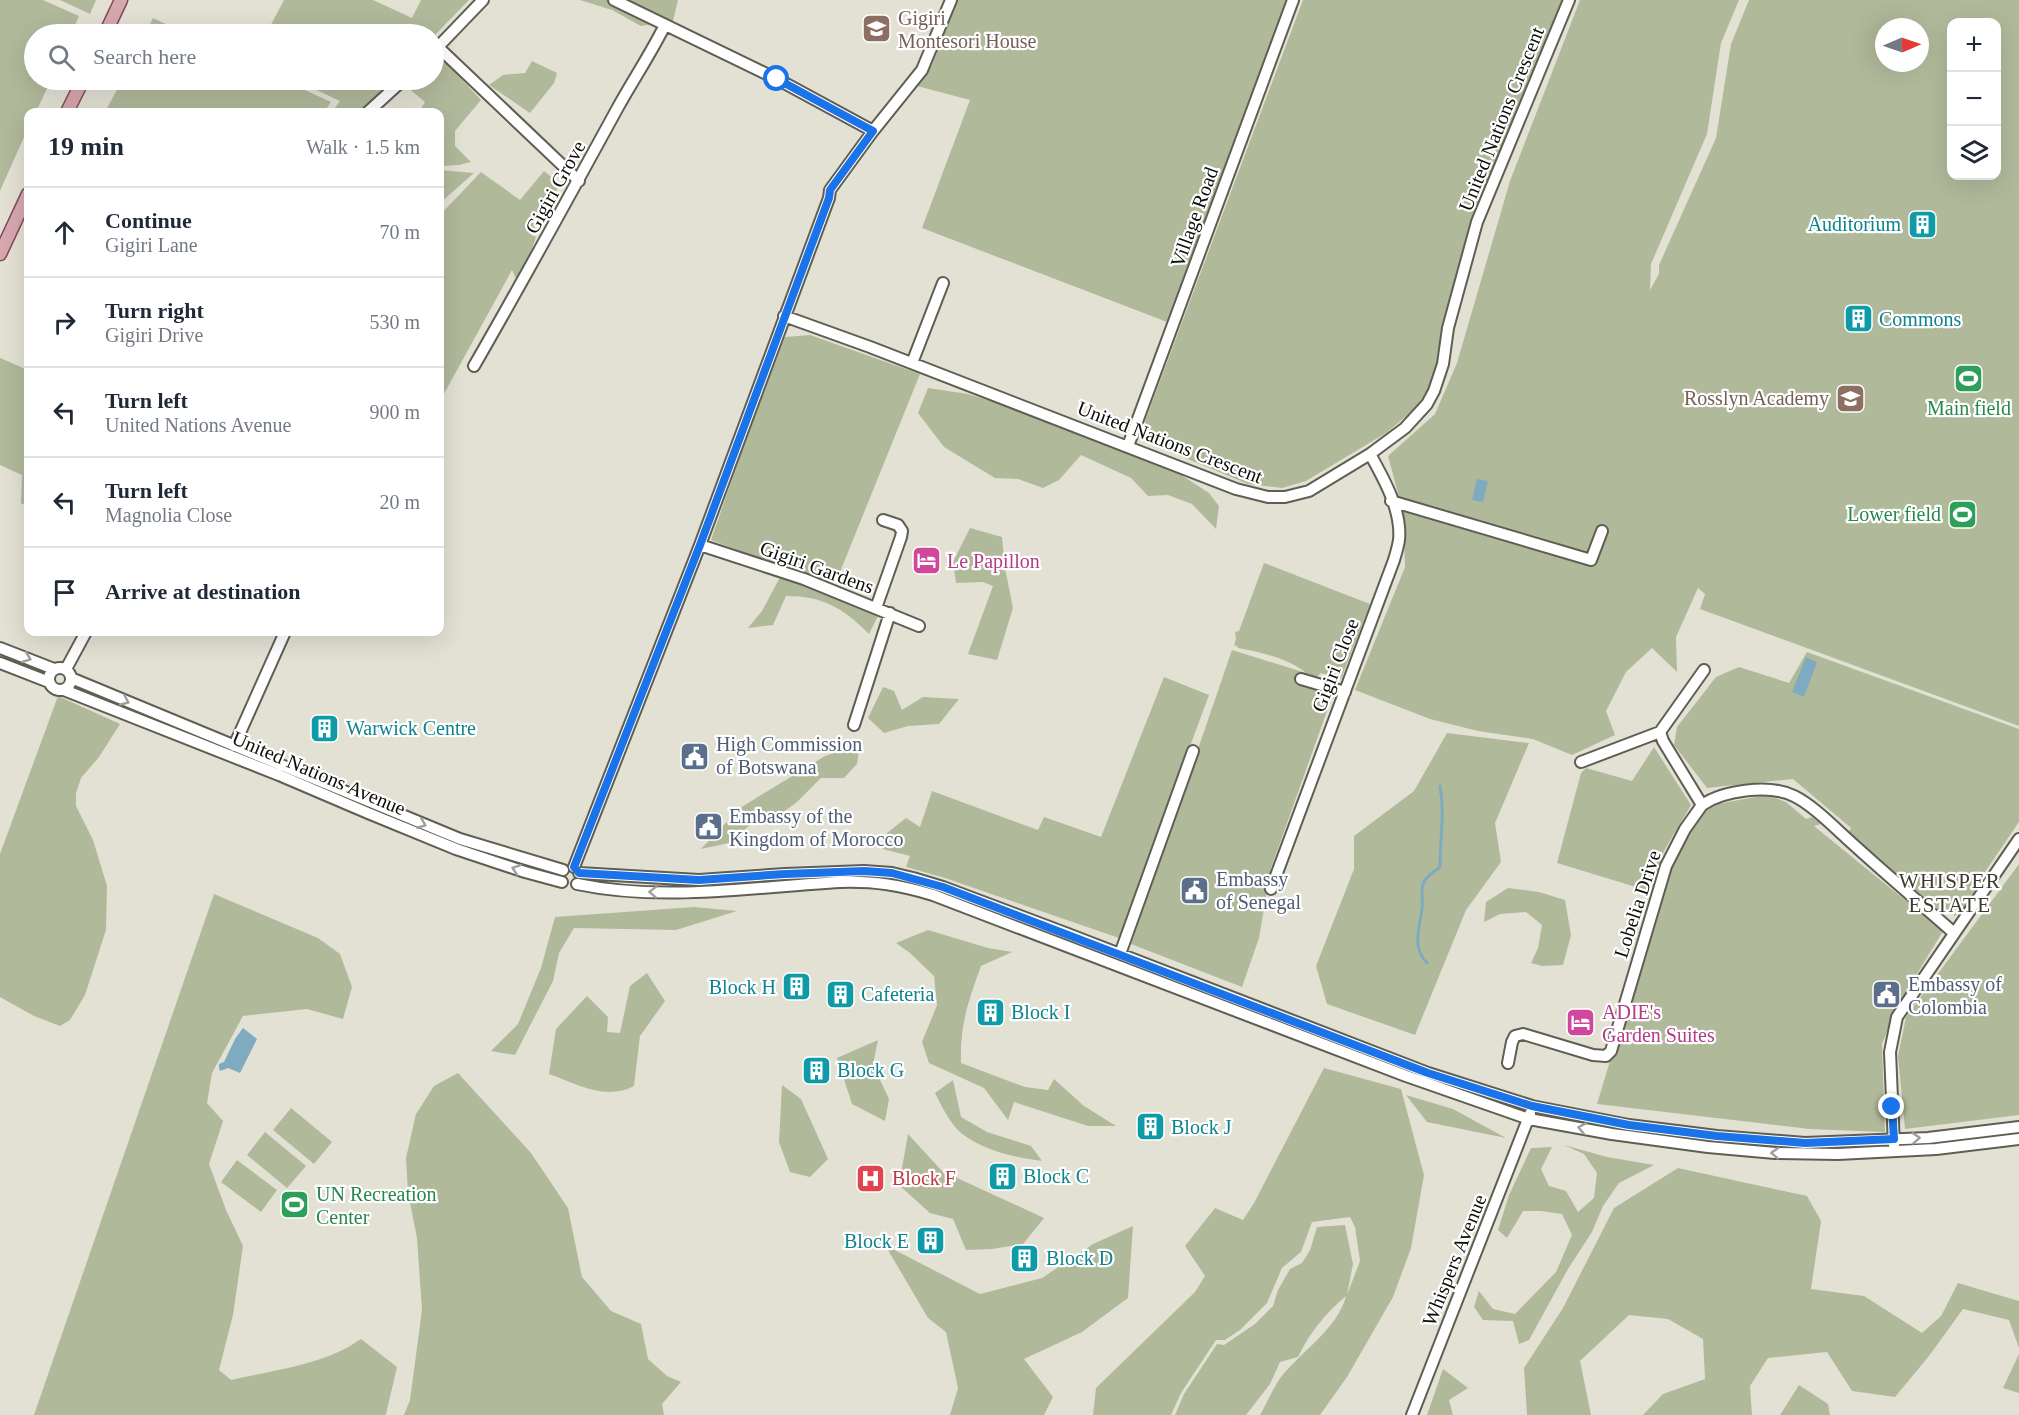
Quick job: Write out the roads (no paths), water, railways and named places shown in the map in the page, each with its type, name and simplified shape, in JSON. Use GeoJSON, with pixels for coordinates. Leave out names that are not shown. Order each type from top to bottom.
{"type":"FeatureCollection","features":[{"type":"Feature","properties":{"kind":"main road"},"geometry":{"type":"LineString","coordinates":[[110,24],[121,0]]}},
{"type":"Feature","properties":{"kind":"main road"},"geometry":{"type":"LineString","coordinates":[[69,108],[78,90]]}},
{"type":"Feature","properties":{"kind":"main road"},"geometry":{"type":"LineString","coordinates":[[0,254],[24,203]]}},
{"type":"Feature","properties":{"kind":"street"},"geometry":{"type":"LineString","coordinates":[[444,41],[483,0]]}},
{"type":"Feature","properties":{"kind":"street"},"geometry":{"type":"LineString","coordinates":[[614,0],[777,79],[873,131]]}},
{"type":"Feature","properties":{"kind":"street"},"geometry":{"type":"LineString","coordinates":[[573,873],[700,545],[829,198],[830,190],[922,70],[951,0]]}},
{"type":"Feature","properties":{"kind":"street","name":"Village Road"},"geometry":{"type":"LineString","coordinates":[[1128,446],[1293,0]]}},
{"type":"Feature","properties":{"kind":"street","name":"United Nations Crescent"},"geometry":{"type":"LineString","coordinates":[[784,316],[1234,488],[1268,497],[1285,497],[1309,491],[1370,454],[1405,428],[1427,404],[1434,391],[1443,364],[1448,328],[1477,222],[1569,0]]}},
{"type":"Feature","properties":{"kind":"street","name":"Gigiri Grove"},"geometry":{"type":"LineString","coordinates":[[474,366],[619,106],[650,57],[665,25]]}},
{"type":"Feature","properties":{"kind":"street"},"geometry":{"type":"LineString","coordinates":[[444,56],[579,181]]}},
{"type":"Feature","properties":{"kind":"street"},"geometry":{"type":"LineString","coordinates":[[372,108],[392,90]]}},
{"type":"Feature","properties":{"kind":"street"},"geometry":{"type":"LineString","coordinates":[[912,363],[943,283]]}},
{"type":"Feature","properties":{"kind":"street","name":"Gigiri Close"},"geometry":{"type":"LineString","coordinates":[[1271,889],[1394,560],[1399,540],[1398,519],[1388,487],[1370,454]]}},
{"type":"Feature","properties":{"kind":"street"},"geometry":{"type":"LineString","coordinates":[[1391,501],[1592,560],[1602,531]]}},
{"type":"Feature","properties":{"kind":"street"},"geometry":{"type":"LineString","coordinates":[[876,608],[902,531],[898,525],[883,520]]}},
{"type":"Feature","properties":{"kind":"street","name":"Gigiri Gardens"},"geometry":{"type":"LineString","coordinates":[[700,545],[804,579],[919,626]]}},
{"type":"Feature","properties":{"kind":"street"},"geometry":{"type":"LineString","coordinates":[[854,725],[890,613]]}},
{"type":"Feature","properties":{"kind":"street"},"geometry":{"type":"LineString","coordinates":[[64,690],[69,687],[64,672],[84,636]]}},
{"type":"Feature","properties":{"kind":"street"},"geometry":{"type":"LineString","coordinates":[[234,746],[283,636]]}},
{"type":"Feature","properties":{"kind":"street","name":"United Nations Avenue"},"geometry":{"type":"LineString","coordinates":[[0,648],[64,672],[234,746],[460,839],[573,873],[603,889],[666,893],[850,882],[898,885],[933,895],[1428,1073],[1532,1106],[1629,1125],[1717,1136],[1805,1143],[1959,1135],[2019,1127]]}},
{"type":"Feature","properties":{"kind":"street"},"geometry":{"type":"LineString","coordinates":[[0,663],[49,682],[50,674],[64,672]]}},
{"type":"Feature","properties":{"kind":"street"},"geometry":{"type":"LineString","coordinates":[[1581,762],[1660,732],[1704,670]]}},
{"type":"Feature","properties":{"kind":"street"},"geometry":{"type":"LineString","coordinates":[[1301,679],[1345,692]]}},
{"type":"Feature","properties":{"kind":"street","name":"United Nations Avenue"},"geometry":{"type":"LineString","coordinates":[[49,682],[54,688],[166,729],[456,849],[570,886],[573,873]]}},
{"type":"Feature","properties":{"kind":"street"},"geometry":{"type":"LineString","coordinates":[[1660,732],[1663,741],[1702,805],[1726,794],[1757,790],[1774,790],[1794,796],[1827,821],[1954,933]]}},
{"type":"Feature","properties":{"kind":"street"},"geometry":{"type":"LineString","coordinates":[[1120,954],[1193,751]]}},
{"type":"Feature","properties":{"kind":"street","name":"Lobelia Drive"},"geometry":{"type":"LineString","coordinates":[[1508,1063],[1515,1036],[1523,1034],[1593,1055],[1606,1056],[1611,1051],[1666,866],[1685,829],[1702,805]]}},
{"type":"Feature","properties":{"kind":"street"},"geometry":{"type":"LineString","coordinates":[[1894,1151],[1890,1052],[1897,1017],[2019,839]]}},
{"type":"Feature","properties":{"kind":"street","name":"United Nations Avenue"},"geometry":{"type":"LineString","coordinates":[[573,873],[699,880],[864,871],[892,873],[943,887],[1120,954],[1204,992],[1406,1076],[1529,1119],[1612,1134],[1775,1153],[1838,1154],[1936,1149],[2005,1143],[2019,1139]]}},
{"type":"Feature","properties":{"kind":"street","name":"Whispers Avenue"},"geometry":{"type":"LineString","coordinates":[[1412,1415],[1529,1119],[1532,1106]]}},
{"type":"Feature","properties":{"kind":"water"},"geometry":{"type":"Polygon","coordinates":[[[1477,479],[1488,481],[1483,502],[1472,500],[1477,479]]]}},
{"type":"Feature","properties":{"kind":"water"},"geometry":{"type":"Polygon","coordinates":[[[1806,657],[1817,662],[1804,697],[1792,692],[1806,657]]]}},
{"type":"Feature","properties":{"kind":"water"},"geometry":{"type":"Polygon","coordinates":[[[243,1028],[257,1039],[240,1073],[228,1068],[220,1071],[219,1064],[224,1062],[243,1028]]]}},
{"type":"Feature","properties":{"kind":"waterway"},"geometry":{"type":"LineString","coordinates":[[1427,963],[1419,950],[1418,937],[1423,884],[1428,876],[1440,867],[1442,817],[1440,786]]}},
{"type":"Feature","properties":{"kind":"place","name":"Gigiri Montesori House"},"geometry":{"type":"Point","coordinates":[877,29]}},
{"type":"Feature","properties":{"kind":"place","name":"Auditorium"},"geometry":{"type":"Point","coordinates":[1922,224]}},
{"type":"Feature","properties":{"kind":"place","name":"Commons"},"geometry":{"type":"Point","coordinates":[1858,319]}},
{"type":"Feature","properties":{"kind":"place","name":"Main field"},"geometry":{"type":"Point","coordinates":[1969,378]}},
{"type":"Feature","properties":{"kind":"place","name":"Rosslyn Academy"},"geometry":{"type":"Point","coordinates":[1850,398]}},
{"type":"Feature","properties":{"kind":"place","name":"Lower field"},"geometry":{"type":"Point","coordinates":[1962,514]}},
{"type":"Feature","properties":{"kind":"place","name":"Le Papillon"},"geometry":{"type":"Point","coordinates":[926,561]}},
{"type":"Feature","properties":{"kind":"place","name":"Warwick Centre"},"geometry":{"type":"Point","coordinates":[325,728]}},
{"type":"Feature","properties":{"kind":"place","name":"High Commission of Botswana"},"geometry":{"type":"Point","coordinates":[695,756]}},
{"type":"Feature","properties":{"kind":"place","name":"Embassy of the Kingdom of Morocco"},"geometry":{"type":"Point","coordinates":[708,827]}},
{"type":"Feature","properties":{"kind":"place","name":"Embassy of Senegal"},"geometry":{"type":"Point","coordinates":[1195,890]}},
{"type":"Feature","properties":{"kind":"place","name":"Block H"},"geometry":{"type":"Point","coordinates":[797,987]}},
{"type":"Feature","properties":{"kind":"place","name":"Cafeteria"},"geometry":{"type":"Point","coordinates":[840,994]}},
{"type":"Feature","properties":{"kind":"place","name":"Embassy of Colombia"},"geometry":{"type":"Point","coordinates":[1887,995]}},
{"type":"Feature","properties":{"kind":"place","name":"Block I"},"geometry":{"type":"Point","coordinates":[990,1012]}},
{"type":"Feature","properties":{"kind":"place","name":"ADIE's Garden Suites"},"geometry":{"type":"Point","coordinates":[1581,1023]}},
{"type":"Feature","properties":{"kind":"place","name":"Block G"},"geometry":{"type":"Point","coordinates":[816,1070]}},
{"type":"Feature","properties":{"kind":"place","name":"Block J"},"geometry":{"type":"Point","coordinates":[1150,1127]}},
{"type":"Feature","properties":{"kind":"place","name":"Block C"},"geometry":{"type":"Point","coordinates":[1002,1176]}},
{"type":"Feature","properties":{"kind":"place","name":"Block F"},"geometry":{"type":"Point","coordinates":[871,1178]}},
{"type":"Feature","properties":{"kind":"place","name":"UN Recreation Center"},"geometry":{"type":"Point","coordinates":[295,1205]}},
{"type":"Feature","properties":{"kind":"place","name":"Block E"},"geometry":{"type":"Point","coordinates":[930,1241]}},
{"type":"Feature","properties":{"kind":"place","name":"Block D"},"geometry":{"type":"Point","coordinates":[1025,1258]}},
{"type":"Feature","properties":{"kind":"district","name":"WHISPER ESTATE"},"geometry":{"type":"Point","coordinates":[1950,893]}}]}
